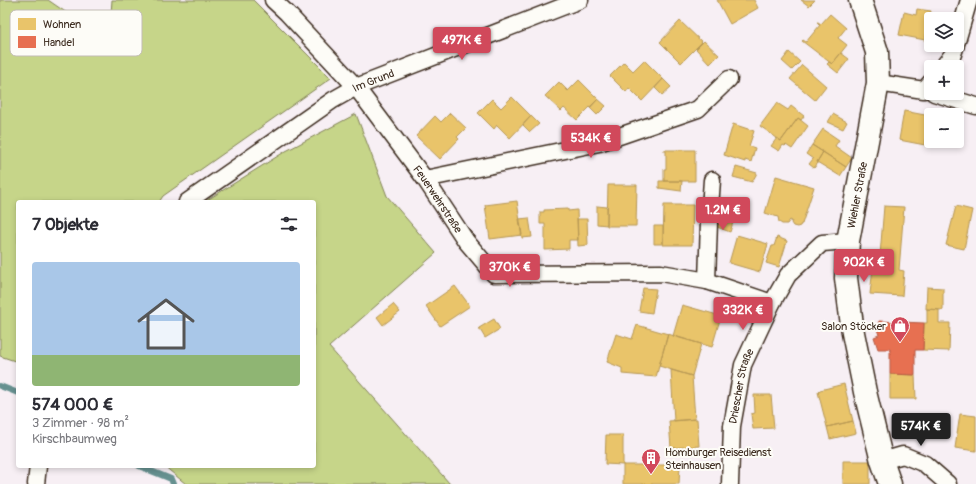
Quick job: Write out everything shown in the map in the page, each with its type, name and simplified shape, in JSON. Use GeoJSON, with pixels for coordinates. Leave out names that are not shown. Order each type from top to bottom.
{"type":"FeatureCollection","features":[{"type":"Feature","properties":{"kind":"main road","name":"Wiehler Straße"},"geometry":{"type":"LineString","coordinates":[[860,0],[877,52],[878,83],[848,240],[846,278],[853,334],[865,392],[882,460],[890,484]]}},
{"type":"Feature","properties":{"kind":"street","name":"Feuerwehrstraße"},"geometry":{"type":"LineString","coordinates":[[273,0],[356,87],[425,179],[466,241],[494,274],[661,273],[707,281],[772,303]]}},
{"type":"Feature","properties":{"kind":"street","name":"Im Grund"},"geometry":{"type":"LineString","coordinates":[[190,200],[333,100],[356,87],[580,0]]}},
{"type":"Feature","properties":{"kind":"street"},"geometry":{"type":"LineString","coordinates":[[964,17],[969,0]]}},
{"type":"Feature","properties":{"kind":"street"},"geometry":{"type":"LineString","coordinates":[[425,179],[606,140],[698,109],[729,79]]}},
{"type":"Feature","properties":{"kind":"street"},"geometry":{"type":"LineString","coordinates":[[878,83],[924,88]]}},
{"type":"Feature","properties":{"kind":"street"},"geometry":{"type":"LineString","coordinates":[[960,100],[976,106]]}},
{"type":"Feature","properties":{"kind":"street"},"geometry":{"type":"LineString","coordinates":[[707,281],[712,180]]}},
{"type":"Feature","properties":{"kind":"street","name":"Driescher Straße"},"geometry":{"type":"LineString","coordinates":[[730,484],[732,426],[743,365],[772,303],[788,275],[822,243],[848,240]]}},
{"type":"Feature","properties":{"kind":"street"},"geometry":{"type":"LineString","coordinates":[[882,460],[903,455],[925,464],[948,484]]}},
{"type":"Feature","properties":{"kind":"street"},"geometry":{"type":"LineString","coordinates":[[36,484],[38,468]]}},
{"type":"Feature","properties":{"kind":"green space"},"geometry":{"type":"Polygon","coordinates":[[[0,0],[48,0],[63,10],[10,10],[10,56],[142,56],[142,10],[111,10],[112,0],[253,0],[331,78],[163,196],[160,200],[16,200],[16,361],[0,356],[0,0]]]}},
{"type":"Feature","properties":{"kind":"green space"},"geometry":{"type":"Polygon","coordinates":[[[356,114],[387,196],[436,253],[329,347],[450,484],[186,484],[166,468],[316,468],[316,200],[207,200],[286,151],[356,114]]]}},
{"type":"Feature","properties":{"kind":"building: Wohnen"},"geometry":{"type":"Polygon","coordinates":[[[717,0],[754,0],[758,8],[730,24],[717,0]]]}},
{"type":"Feature","properties":{"kind":"building: Wohnen"},"geometry":{"type":"Polygon","coordinates":[[[801,0],[815,0],[809,6],[801,0]]]}},
{"type":"Feature","properties":{"kind":"building: Wohnen"},"geometry":{"type":"Polygon","coordinates":[[[917,9],[931,11],[924,12],[924,40],[899,35],[904,12],[916,15],[917,9]]]}},
{"type":"Feature","properties":{"kind":"building: Wohnen"},"geometry":{"type":"Polygon","coordinates":[[[830,14],[846,28],[838,38],[847,45],[832,64],[802,41],[803,40],[806,42],[820,25],[817,22],[821,24],[830,14]]]}},
{"type":"Feature","properties":{"kind":"building: Wohnen"},"geometry":{"type":"Polygon","coordinates":[[[680,21],[702,42],[681,63],[660,42],[680,21]]]}},
{"type":"Feature","properties":{"kind":"building: Wohnen"},"geometry":{"type":"Polygon","coordinates":[[[704,41],[719,55],[710,64],[696,49],[704,41]]]}},
{"type":"Feature","properties":{"kind":"building: Wohnen"},"geometry":{"type":"Polygon","coordinates":[[[789,52],[800,62],[792,70],[782,61],[789,52]]]}},
{"type":"Feature","properties":{"kind":"building: Wohnen"},"geometry":{"type":"Polygon","coordinates":[[[841,53],[849,59],[838,73],[827,64],[829,62],[832,64],[841,53]]]}},
{"type":"Feature","properties":{"kind":"building: Wohnen"},"geometry":{"type":"Polygon","coordinates":[[[644,60],[663,79],[642,101],[629,88],[626,92],[610,76],[624,62],[633,71],[644,60]]]}},
{"type":"Feature","properties":{"kind":"building: Wohnen"},"geometry":{"type":"Polygon","coordinates":[[[802,65],[826,86],[815,100],[790,79],[802,65]]]}},
{"type":"Feature","properties":{"kind":"building: Wohnen"},"geometry":{"type":"Polygon","coordinates":[[[663,79],[671,87],[662,95],[655,88],[663,79]]]}},
{"type":"Feature","properties":{"kind":"building: Wohnen"},"geometry":{"type":"Polygon","coordinates":[[[579,80],[598,99],[577,120],[564,108],[561,111],[545,96],[559,82],[568,91],[579,80]]]}},
{"type":"Feature","properties":{"kind":"building: Wohnen"},"geometry":{"type":"Polygon","coordinates":[[[512,97],[531,116],[510,138],[497,125],[494,129],[478,113],[492,99],[501,108],[512,97]]]}},
{"type":"Feature","properties":{"kind":"building: Wohnen"},"geometry":{"type":"Polygon","coordinates":[[[598,99],[606,106],[597,115],[590,108],[598,99]]]}},
{"type":"Feature","properties":{"kind":"building: Wohnen"},"geometry":{"type":"Polygon","coordinates":[[[777,103],[788,110],[791,106],[804,116],[801,120],[798,118],[781,141],[760,126],[777,103]]]}},
{"type":"Feature","properties":{"kind":"building: Wohnen"},"geometry":{"type":"Polygon","coordinates":[[[904,111],[924,115],[924,145],[899,140],[904,111]]]}},
{"type":"Feature","properties":{"kind":"building: Wohnen"},"geometry":{"type":"Polygon","coordinates":[[[450,113],[466,128],[457,137],[459,139],[440,159],[416,136],[435,116],[441,122],[450,113]]]}},
{"type":"Feature","properties":{"kind":"building: Wohnen"},"geometry":{"type":"Polygon","coordinates":[[[833,114],[847,122],[843,129],[828,122],[833,114]]]}},
{"type":"Feature","properties":{"kind":"building: Wohnen"},"geometry":{"type":"Polygon","coordinates":[[[531,116],[539,124],[530,132],[523,125],[531,116]]]}},
{"type":"Feature","properties":{"kind":"building: Wohnen"},"geometry":{"type":"Polygon","coordinates":[[[798,118],[808,126],[792,149],[786,145],[783,145],[779,151],[771,146],[777,138],[781,141],[798,118]]]}},
{"type":"Feature","properties":{"kind":"building: Wohnen"},"geometry":{"type":"Polygon","coordinates":[[[733,124],[754,131],[749,146],[755,148],[751,162],[745,160],[745,162],[724,155],[733,124]]]}},
{"type":"Feature","properties":{"kind":"building: Wohnen"},"geometry":{"type":"Polygon","coordinates":[[[823,129],[839,140],[835,146],[852,158],[846,167],[812,145],[823,129]]]}},
{"type":"Feature","properties":{"kind":"building: Wohnen"},"geometry":{"type":"Polygon","coordinates":[[[812,145],[823,152],[814,168],[809,164],[813,159],[806,154],[812,145]]]}},
{"type":"Feature","properties":{"kind":"building: Wohnen"},"geometry":{"type":"Polygon","coordinates":[[[664,150],[695,150],[695,181],[664,181],[666,151],[664,150]]]}},
{"type":"Feature","properties":{"kind":"building: Wohnen"},"geometry":{"type":"Polygon","coordinates":[[[823,152],[846,167],[840,176],[817,162],[823,152]]]}},
{"type":"Feature","properties":{"kind":"building: Wohnen"},"geometry":{"type":"Polygon","coordinates":[[[736,167],[757,173],[752,182],[733,177],[736,167]]]}},
{"type":"Feature","properties":{"kind":"building: Wohnen"},"geometry":{"type":"Polygon","coordinates":[[[776,176],[814,187],[802,224],[800,226],[793,226],[791,223],[792,221],[790,220],[787,224],[782,224],[779,222],[778,217],[765,213],[776,176]]]}},
{"type":"Feature","properties":{"kind":"building: Wohnen"},"geometry":{"type":"Polygon","coordinates":[[[659,181],[682,181],[681,191],[659,188],[659,181]]]}},
{"type":"Feature","properties":{"kind":"building: Wohnen"},"geometry":{"type":"Polygon","coordinates":[[[608,185],[637,185],[636,226],[607,226],[608,185]]]}},
{"type":"Feature","properties":{"kind":"building: Wohnen"},"geometry":{"type":"Polygon","coordinates":[[[517,201],[522,235],[490,239],[485,205],[517,201]]]}},
{"type":"Feature","properties":{"kind":"building: Wohnen"},"geometry":{"type":"Polygon","coordinates":[[[664,205],[693,205],[692,245],[663,245],[664,205]]]}},
{"type":"Feature","properties":{"kind":"building: Wohnen"},"geometry":{"type":"Polygon","coordinates":[[[597,206],[607,207],[607,225],[597,224],[597,206]]]}},
{"type":"Feature","properties":{"kind":"building: Wohnen"},"geometry":{"type":"Polygon","coordinates":[[[884,206],[904,207],[899,270],[904,271],[902,296],[870,294],[873,268],[879,268],[884,206]]]}},
{"type":"Feature","properties":{"kind":"building: Wohnen"},"geometry":{"type":"Polygon","coordinates":[[[956,206],[972,210],[964,249],[946,245],[956,206]]]}},
{"type":"Feature","properties":{"kind":"building: Wohnen"},"geometry":{"type":"Polygon","coordinates":[[[723,208],[735,216],[730,232],[717,227],[723,208]]]}},
{"type":"Feature","properties":{"kind":"building: Wohnen"},"geometry":{"type":"Polygon","coordinates":[[[568,209],[568,211],[577,210],[578,240],[569,240],[569,249],[545,250],[545,224],[540,224],[540,212],[544,212],[544,210],[568,209]]]}},
{"type":"Feature","properties":{"kind":"building: Wohnen"},"geometry":{"type":"Polygon","coordinates":[[[529,218],[532,237],[522,238],[519,219],[529,218]]]}},
{"type":"Feature","properties":{"kind":"building: Wohnen"},"geometry":{"type":"Polygon","coordinates":[[[577,219],[587,219],[588,245],[578,246],[577,219]]]}},
{"type":"Feature","properties":{"kind":"building: Wohnen"},"geometry":{"type":"Polygon","coordinates":[[[654,226],[663,226],[663,244],[654,244],[654,226]]]}},
{"type":"Feature","properties":{"kind":"building: Wohnen"},"geometry":{"type":"Polygon","coordinates":[[[737,235],[768,244],[760,272],[729,263],[737,235]]]}},
{"type":"Feature","properties":{"kind":"building: Wohnen"},"geometry":{"type":"Polygon","coordinates":[[[777,237],[787,241],[779,267],[766,263],[777,237]]]}},
{"type":"Feature","properties":{"kind":"building: Wohnen"},"geometry":{"type":"Polygon","coordinates":[[[455,286],[470,306],[440,326],[426,306],[455,286]]]}},
{"type":"Feature","properties":{"kind":"building: Wohnen"},"geometry":{"type":"Polygon","coordinates":[[[927,287],[943,288],[943,310],[926,309],[927,287]]]}},
{"type":"Feature","properties":{"kind":"building: Wohnen"},"geometry":{"type":"Polygon","coordinates":[[[643,288],[656,289],[652,313],[639,311],[643,288]]]}},
{"type":"Feature","properties":{"kind":"building: Wohnen"},"geometry":{"type":"Polygon","coordinates":[[[393,304],[400,312],[383,325],[377,317],[393,304]]]}},
{"type":"Feature","properties":{"kind":"building: Wohnen"},"geometry":{"type":"Polygon","coordinates":[[[682,305],[721,316],[712,347],[673,336],[682,305]]]}},
{"type":"Feature","properties":{"kind":"building: Wohnen"},"geometry":{"type":"Polygon","coordinates":[[[927,309],[939,310],[939,323],[950,323],[949,351],[923,350],[924,323],[927,323],[927,309]]]}},
{"type":"Feature","properties":{"kind":"building: Wohnen"},"geometry":{"type":"Polygon","coordinates":[[[494,319],[500,329],[485,338],[479,328],[494,319]]]}},
{"type":"Feature","properties":{"kind":"building: Wohnen"},"geometry":{"type":"Polygon","coordinates":[[[637,325],[668,334],[656,377],[622,374],[622,368],[607,362],[616,334],[632,339],[637,325]]]}},
{"type":"Feature","properties":{"kind":"building: Wohnen"},"geometry":{"type":"Polygon","coordinates":[[[668,334],[701,344],[692,376],[659,366],[668,334]]]}},
{"type":"Feature","properties":{"kind":"building: Wohnen"},"geometry":{"type":"Polygon","coordinates":[[[671,370],[692,376],[695,419],[674,421],[671,370]]]}},
{"type":"Feature","properties":{"kind":"building: Wohnen"},"geometry":{"type":"Polygon","coordinates":[[[890,374],[915,375],[916,399],[890,399],[890,374]]]}},
{"type":"Feature","properties":{"kind":"building: Wohnen"},"geometry":{"type":"Polygon","coordinates":[[[844,384],[853,421],[827,427],[818,392],[820,390],[844,384]]]}},
{"type":"Feature","properties":{"kind":"building: Wohnen"},"geometry":{"type":"Polygon","coordinates":[[[754,395],[771,395],[774,428],[753,429],[751,414],[755,413],[754,395]]]}},
{"type":"Feature","properties":{"kind":"building: Wohnen"},"geometry":{"type":"Polygon","coordinates":[[[960,414],[976,416],[976,451],[955,448],[960,414]]]}},
{"type":"Feature","properties":{"kind":"building: Wohnen"},"geometry":{"type":"Polygon","coordinates":[[[697,419],[699,446],[671,448],[669,421],[697,419]]]}},
{"type":"Feature","properties":{"kind":"building: Wohnen"},"geometry":{"type":"Polygon","coordinates":[[[853,421],[856,433],[830,439],[827,427],[853,421]]]}},
{"type":"Feature","properties":{"kind":"building: Wohnen"},"geometry":{"type":"Polygon","coordinates":[[[606,435],[623,435],[623,465],[605,464],[606,435]]]}},
{"type":"Feature","properties":{"kind":"building: Wohnen"},"geometry":{"type":"Polygon","coordinates":[[[843,461],[870,461],[870,484],[843,484],[843,461]]]}},
{"type":"Feature","properties":{"kind":"building: Wohnen","name":"Homburger Reisedienst Steinhausen"},"geometry":{"type":"Polygon","coordinates":[[[623,465],[680,465],[679,484],[623,484],[623,465]]]}},
{"type":"Feature","properties":{"kind":"building: Handel","name":"Salon Stöcker"},"geometry":{"type":"Polygon","coordinates":[[[879,321],[924,323],[923,350],[915,350],[915,375],[890,374],[890,349],[878,349],[874,337],[879,335],[877,329],[879,321]]]}},
{"type":"Feature","properties":{"kind":"waterway"},"geometry":{"type":"LineString","coordinates":[[0,386],[16,392]]}},
{"type":"Feature","properties":{"kind":"waterway"},"geometry":{"type":"LineString","coordinates":[[144,468],[171,479],[173,484]]}},
{"type":"Feature","properties":{"kind":"place","name":"Salon Stöcker"},"geometry":{"type":"Point","coordinates":[900,343]}},
{"type":"Feature","properties":{"kind":"place","name":"Homburger Reisedienst Steinhausen"},"geometry":{"type":"Point","coordinates":[651,475]}}]}
